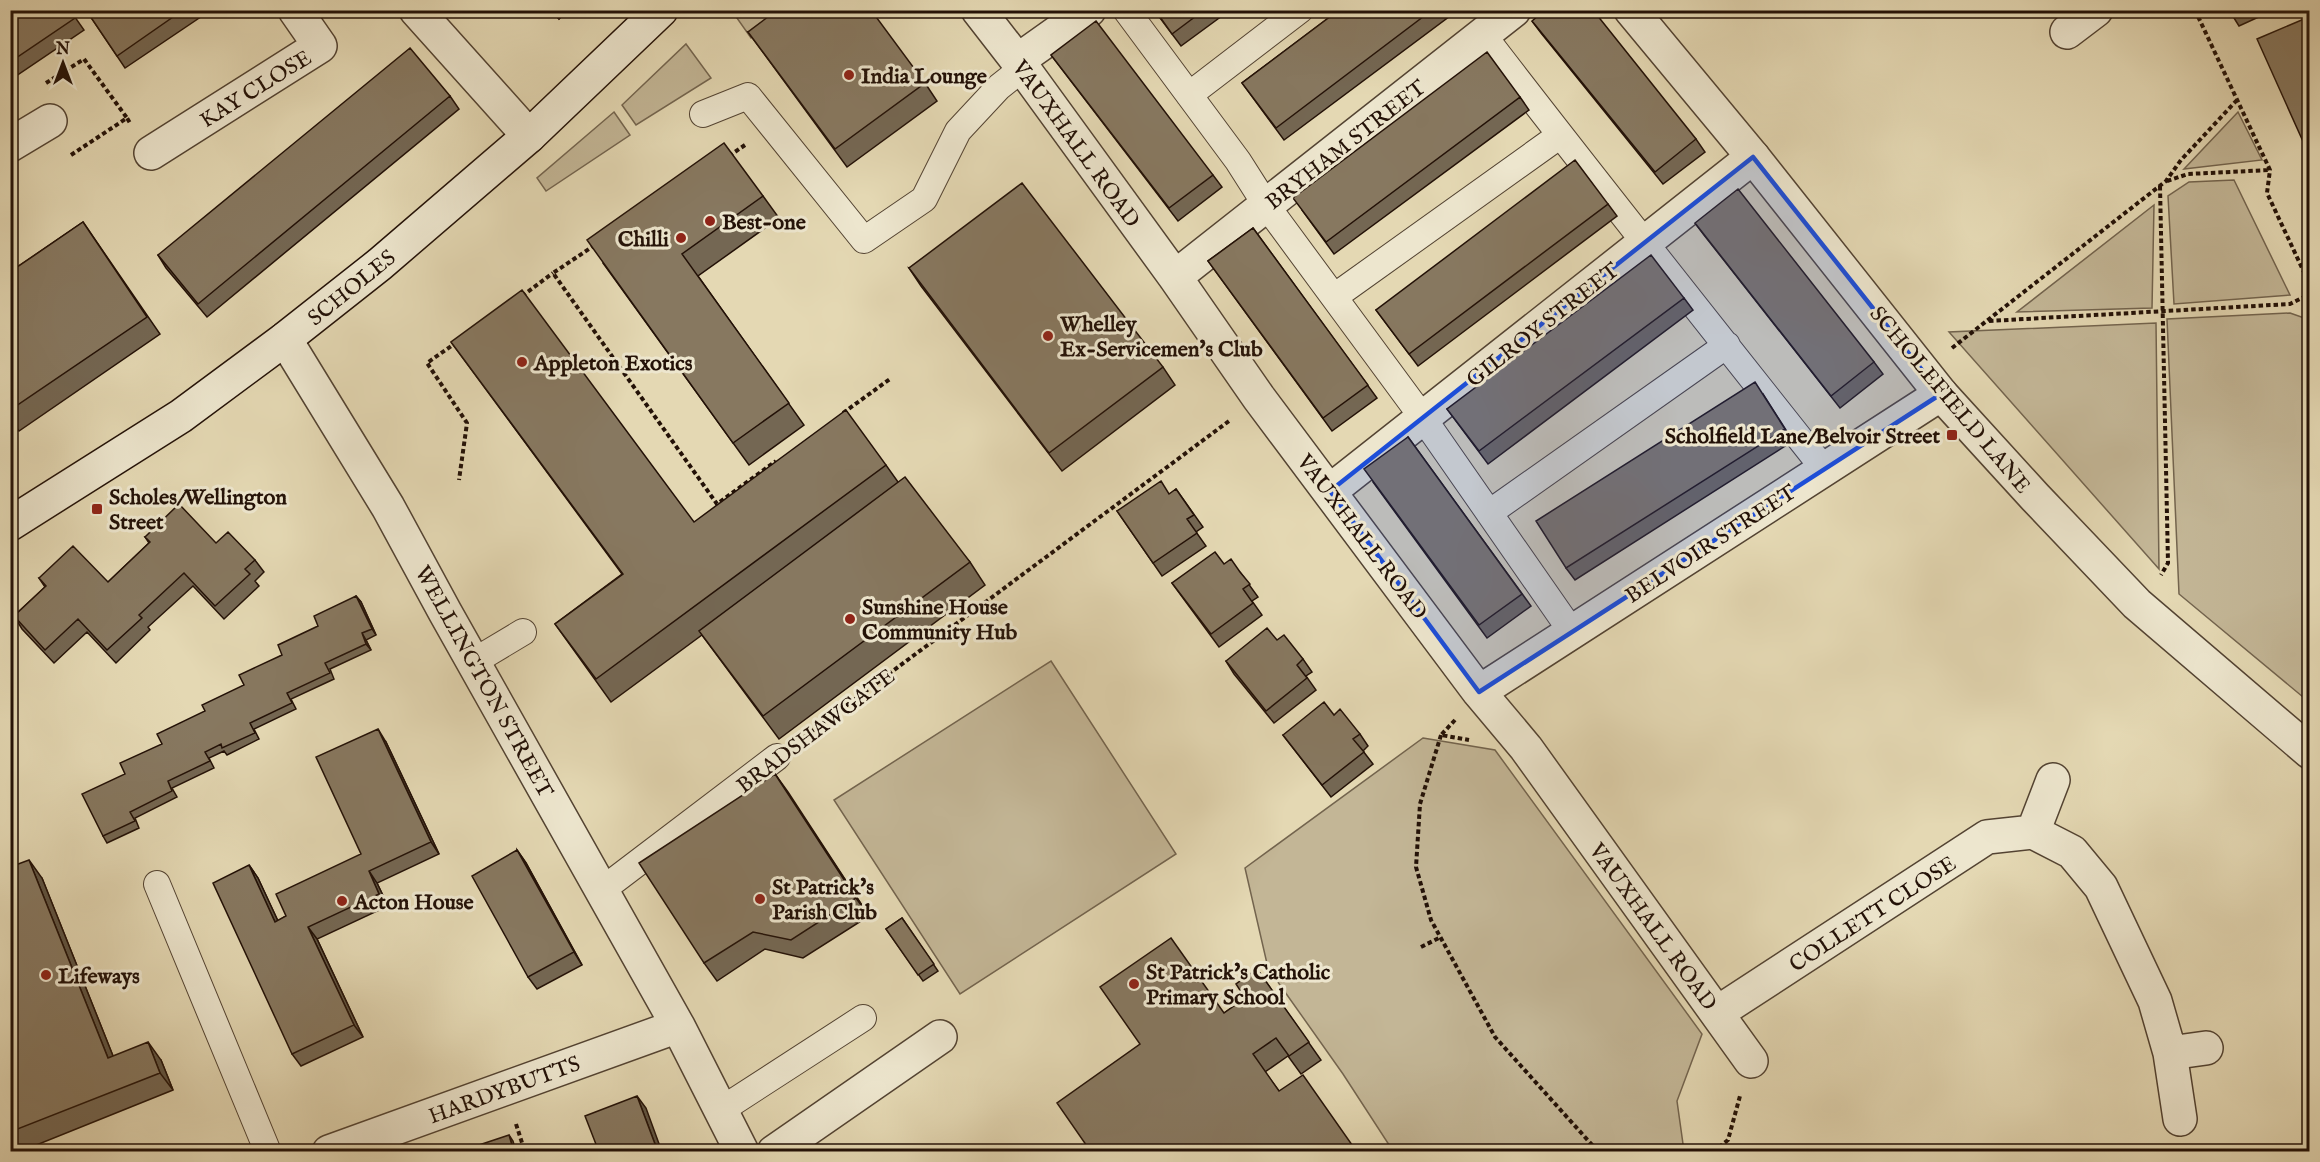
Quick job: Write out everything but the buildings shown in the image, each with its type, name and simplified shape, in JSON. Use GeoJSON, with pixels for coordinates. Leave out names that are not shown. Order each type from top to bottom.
{"type":"FeatureCollection","features":[{"type":"Feature","properties":{"kind":"street","name":"KAY CLOSE"},"geometry":{"type":"LineString","coordinates":[[151,153],[321,46],[295,10]]}},
{"type":"Feature","properties":{"kind":"street"},"geometry":{"type":"LineString","coordinates":[[416,10],[530,136]]}},
{"type":"Feature","properties":{"kind":"street","name":"SCHOLES"},"geometry":{"type":"LineString","coordinates":[[10,524],[181,416],[285,339],[380,264],[530,136],[661,10]]}},
{"type":"Feature","properties":{"kind":"street","name":"VAUXHALL ROAD"},"geometry":{"type":"LineString","coordinates":[[978,10],[1175,277],[1259,398],[1479,692],[1526,748],[1751,1061]]}},
{"type":"Feature","properties":{"kind":"street"},"geometry":{"type":"LineString","coordinates":[[1020,65],[1089,10]]}},
{"type":"Feature","properties":{"kind":"street","name":"BRYHAM STREET"},"geometry":{"type":"LineString","coordinates":[[1175,277],[1514,10]]}},
{"type":"Feature","properties":{"kind":"street","name":"SCHOLEFIELD LANE"},"geometry":{"type":"LineString","coordinates":[[1631,10],[1753,157],[1932,382],[2035,498],[2137,604],[2310,752]]}},
{"type":"Feature","properties":{"kind":"street"},"geometry":{"type":"LineString","coordinates":[[2067,33],[2096,10]]}},
{"type":"Feature","properties":{"kind":"street"},"geometry":{"type":"LineString","coordinates":[[10,145],[50,121]]}},
{"type":"Feature","properties":{"kind":"street","name":"GILROY STREET"},"geometry":{"type":"LineString","coordinates":[[1330,491],[1753,157]]}},
{"type":"Feature","properties":{"kind":"street","name":"WELLINGTON STREET"},"geometry":{"type":"LineString","coordinates":[[285,339],[388,507],[678,1026],[742,1152]]}},
{"type":"Feature","properties":{"kind":"street","name":"BELVOIR STREET"},"geometry":{"type":"LineString","coordinates":[[1479,692],[1824,469],[1932,382]]}},
{"type":"Feature","properties":{"kind":"street"},"geometry":{"type":"LineString","coordinates":[[2054,780],[2033,832],[2072,852],[2101,887],[2155,1001],[2170,1053],[2180,1119]]}},
{"type":"Feature","properties":{"kind":"street","name":"COLLETT CLOSE"},"geometry":{"type":"LineString","coordinates":[[1717,1013],[1987,837],[2033,832]]}},
{"type":"Feature","properties":{"kind":"street","name":"HARDYBUTTS"},"geometry":{"type":"LineString","coordinates":[[329,1152],[678,1026]]}},
{"type":"Feature","properties":{"kind":"street"},"geometry":{"type":"LineString","coordinates":[[774,1152],[940,1037]]}},
{"type":"Feature","properties":{"kind":"street"},"geometry":{"type":"LineString","coordinates":[[2170,1053],[2206,1048]]}},
{"type":"Feature","properties":{"kind":"lane"},"geometry":{"type":"LineString","coordinates":[[1126,10],[1423,418],[1572,632]]}},
{"type":"Feature","properties":{"kind":"lane"},"geometry":{"type":"LineString","coordinates":[[1189,95],[1300,10]]}},
{"type":"Feature","properties":{"kind":"lane"},"geometry":{"type":"LineString","coordinates":[[1483,35],[1559,136],[1646,242],[1824,469]]}},
{"type":"Feature","properties":{"kind":"lane"},"geometry":{"type":"LineString","coordinates":[[703,114],[748,96],[864,240],[924,199],[958,131],[1020,65]]}},
{"type":"Feature","properties":{"kind":"lane"},"geometry":{"type":"LineString","coordinates":[[1334,297],[1559,136]]}},
{"type":"Feature","properties":{"kind":"lane"},"geometry":{"type":"LineString","coordinates":[[1489,513],[1726,345]]}},
{"type":"Feature","properties":{"kind":"lane"},"geometry":{"type":"LineString","coordinates":[[473,662],[523,632]]}},
{"type":"Feature","properties":{"kind":"lane","name":"BRADSHAWGATE"},"geometry":{"type":"LineString","coordinates":[[602,890],[777,757]]}},
{"type":"Feature","properties":{"kind":"lane"},"geometry":{"type":"LineString","coordinates":[[157,884],[268,1152]]}},
{"type":"Feature","properties":{"kind":"lane"},"geometry":{"type":"LineString","coordinates":[[721,1110],[863,1018]]}},
{"type":"Feature","properties":{"kind":"path"},"geometry":{"type":"LineString","coordinates":[[2195,10],[2270,170],[2267,193],[2310,285]]}},
{"type":"Feature","properties":{"kind":"path"},"geometry":{"type":"LineString","coordinates":[[84,59],[151,153]]}},
{"type":"Feature","properties":{"kind":"path"},"geometry":{"type":"LineString","coordinates":[[2166,181],[2181,160],[2237,100]]}},
{"type":"Feature","properties":{"kind":"path"},"geometry":{"type":"LineString","coordinates":[[50,121],[72,156],[127,118]]}},
{"type":"Feature","properties":{"kind":"path"},"geometry":{"type":"LineString","coordinates":[[727,158],[773,127]]}},
{"type":"Feature","properties":{"kind":"path"},"geometry":{"type":"LineString","coordinates":[[1932,382],[1988,321],[2166,181],[2188,174],[2270,170]]}},
{"type":"Feature","properties":{"kind":"path"},"geometry":{"type":"LineString","coordinates":[[2157,581],[2168,563],[2160,185]]}},
{"type":"Feature","properties":{"kind":"path"},"geometry":{"type":"LineString","coordinates":[[514,301],[601,241]]}},
{"type":"Feature","properties":{"kind":"path"},"geometry":{"type":"LineString","coordinates":[[553,273],[717,504],[782,458]]}},
{"type":"Feature","properties":{"kind":"path"},"geometry":{"type":"LineString","coordinates":[[1988,321],[2290,303],[2310,294]]}},
{"type":"Feature","properties":{"kind":"path"},"geometry":{"type":"LineString","coordinates":[[459,480],[467,423],[427,363],[466,336]]}},
{"type":"Feature","properties":{"kind":"path"},"geometry":{"type":"LineString","coordinates":[[837,418],[890,379]]}},
{"type":"Feature","properties":{"kind":"path","name":"BRADSHAWGATE"},"geometry":{"type":"LineString","coordinates":[[777,757],[1259,398]]}},
{"type":"Feature","properties":{"kind":"path"},"geometry":{"type":"LineString","coordinates":[[1441,735],[1420,804],[1416,867],[1431,920],[1496,1037],[1593,1146],[1594,1152]]}},
{"type":"Feature","properties":{"kind":"path"},"geometry":{"type":"LineString","coordinates":[[1421,947],[1439,938]]}},
{"type":"Feature","properties":{"kind":"path"},"geometry":{"type":"LineString","coordinates":[[1713,1152],[1728,1140],[1751,1061]]}},
{"type":"Feature","properties":{"kind":"highlighted area"},"geometry":{"type":"Polygon","coordinates":[[[1753,157],[1941,394],[1479,692],[1330,491],[1753,157]]]}},
{"type":"Feature","properties":{"kind":"shaded area"},"geometry":{"type":"Polygon","coordinates":[[[732,11],[786,11],[751,38],[732,11]]]}},
{"type":"Feature","properties":{"kind":"shaded area"},"geometry":{"type":"Polygon","coordinates":[[[686,44],[711,78],[636,125],[622,105],[686,44]]]}},
{"type":"Feature","properties":{"kind":"shaded area"},"geometry":{"type":"Polygon","coordinates":[[[614,112],[630,135],[546,191],[537,178],[614,112]]]}},
{"type":"Feature","properties":{"kind":"shaded area"},"geometry":{"type":"Polygon","coordinates":[[[2238,112],[2262,160],[2184,169],[2238,112]]]}},
{"type":"Feature","properties":{"kind":"shaded area"},"geometry":{"type":"Polygon","coordinates":[[[2234,180],[2290,295],[2174,304],[2168,196],[2189,182],[2234,180]]]}},
{"type":"Feature","properties":{"kind":"shaded area"},"geometry":{"type":"Polygon","coordinates":[[[2154,205],[2152,308],[2017,312],[2154,205]]]}},
{"type":"Feature","properties":{"kind":"shaded area"},"geometry":{"type":"Polygon","coordinates":[[[2290,313],[2310,320],[2309,702],[2179,594],[2167,319],[2290,313]]]}},
{"type":"Feature","properties":{"kind":"shaded area"},"geometry":{"type":"Polygon","coordinates":[[[2156,323],[2159,569],[1949,332],[2156,323]]]}},
{"type":"Feature","properties":{"kind":"shaded area"},"geometry":{"type":"Polygon","coordinates":[[[1051,661],[1176,854],[960,994],[834,800],[1051,661]]]}},
{"type":"Feature","properties":{"kind":"shaded area"},"geometry":{"type":"Polygon","coordinates":[[[1423,738],[1495,750],[1702,1034],[1677,1101],[1684,1151],[1393,1151],[1343,1074],[1268,968],[1245,868],[1423,738]]]}},
{"type":"Feature","properties":{"kind":"place","name":"India Lounge"},"geometry":{"type":"Point","coordinates":[849,75]}},
{"type":"Feature","properties":{"kind":"place","name":"Best-one"},"geometry":{"type":"Point","coordinates":[710,221]}},
{"type":"Feature","properties":{"kind":"place","name":"Chilli"},"geometry":{"type":"Point","coordinates":[681,238]}},
{"type":"Feature","properties":{"kind":"place","name":"Whelley Ex-Servicemen's Club"},"geometry":{"type":"Point","coordinates":[1048,336]}},
{"type":"Feature","properties":{"kind":"place","name":"Appleton Exotics"},"geometry":{"type":"Point","coordinates":[522,362]}},
{"type":"Feature","properties":{"kind":"place","name":"Scholfield Lane/Belvoir Street"},"geometry":{"type":"Point","coordinates":[1952,435]}},
{"type":"Feature","properties":{"kind":"place","name":"Scholes/Wellington Street"},"geometry":{"type":"Point","coordinates":[97,509]}},
{"type":"Feature","properties":{"kind":"place","name":"Sunshine House Community Hub"},"geometry":{"type":"Point","coordinates":[850,619]}},
{"type":"Feature","properties":{"kind":"place","name":"St Patrick's Parish Club"},"geometry":{"type":"Point","coordinates":[760,899]}},
{"type":"Feature","properties":{"kind":"place","name":"Acton House"},"geometry":{"type":"Point","coordinates":[342,901]}},
{"type":"Feature","properties":{"kind":"place","name":"Lifeways"},"geometry":{"type":"Point","coordinates":[46,975]}},
{"type":"Feature","properties":{"kind":"place","name":"St Patrick's Catholic Primary School"},"geometry":{"type":"Point","coordinates":[1134,984]}}]}
